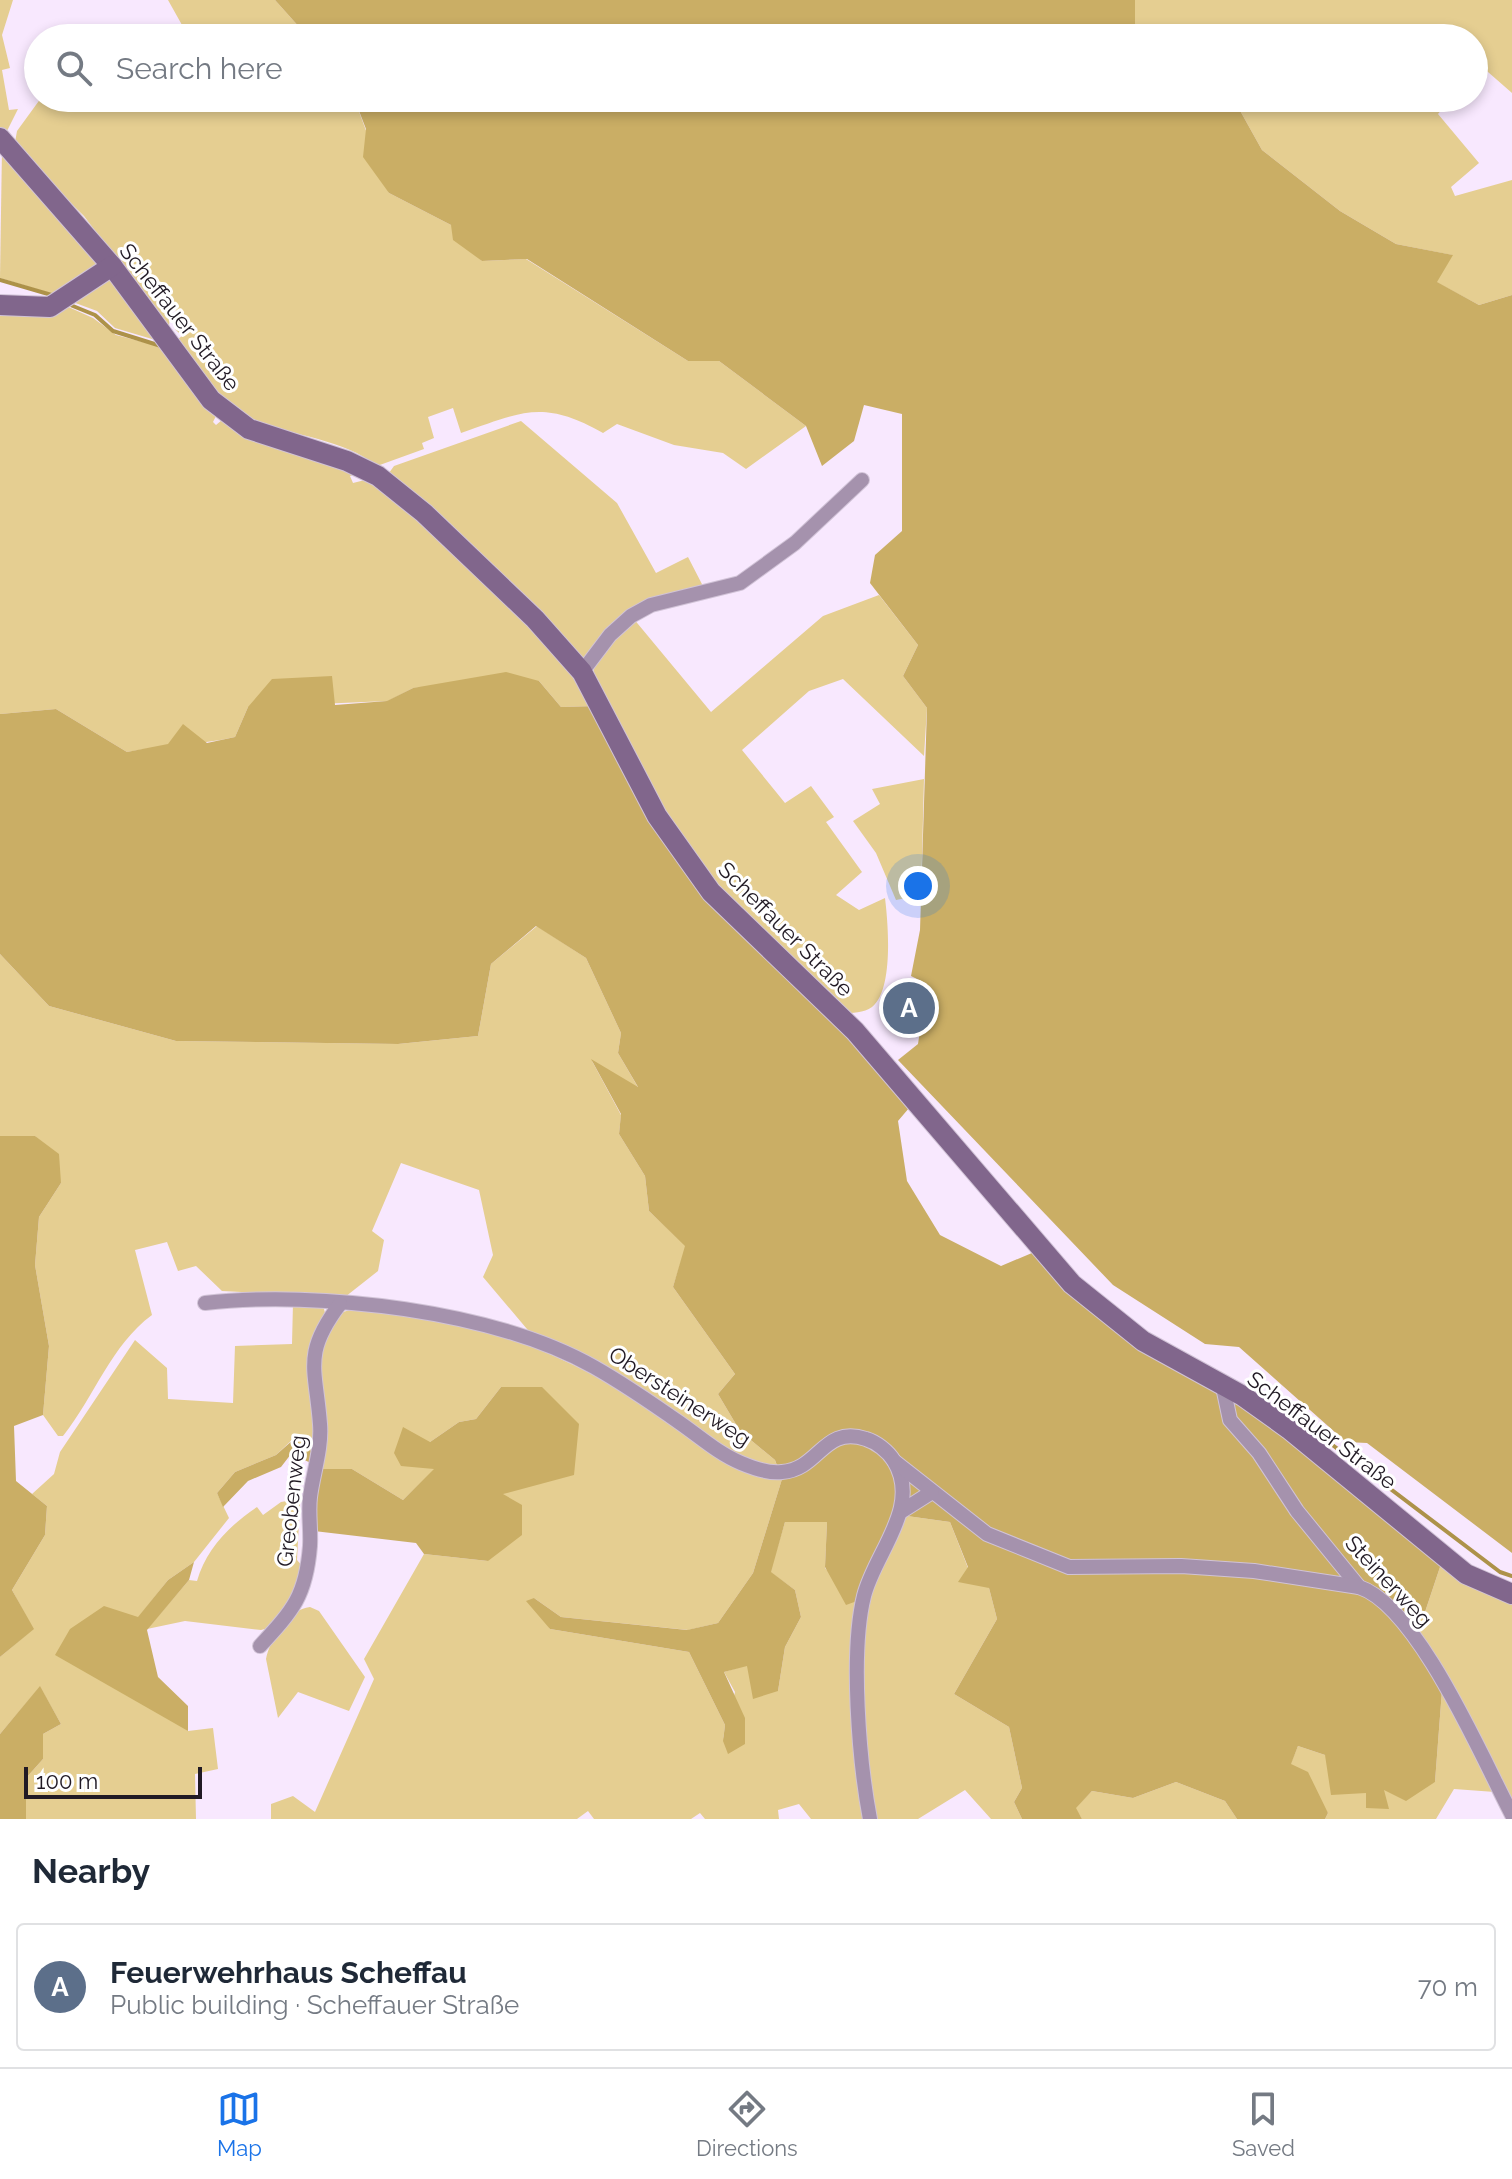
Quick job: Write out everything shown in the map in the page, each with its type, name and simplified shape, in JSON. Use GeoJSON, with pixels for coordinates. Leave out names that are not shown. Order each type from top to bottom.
{"type":"FeatureCollection","features":[{"type":"Feature","properties":{"kind":"street","name":"Scheffauer Straße"},"geometry":{"type":"LineString","coordinates":[[0,138],[112,266],[211,400],[228,416],[249,429],[324,452],[378,476],[424,513],[535,619],[582,672],[657,816],[711,892],[855,1031],[1072,1284],[1143,1341],[1243,1396],[1289,1429],[1466,1574],[1512,1594]]}},
{"type":"Feature","properties":{"kind":"street"},"geometry":{"type":"LineString","coordinates":[[0,305],[50,307],[112,266]]}},
{"type":"Feature","properties":{"kind":"street"},"geometry":{"type":"LineString","coordinates":[[582,672],[610,635],[631,616],[651,605],[740,583],[795,543],[862,480]]}},
{"type":"Feature","properties":{"kind":"street","name":"Obersteinerweg"},"geometry":{"type":"LineString","coordinates":[[205,1303],[242,1299],[340,1304],[431,1314],[518,1336],[591,1366],[718,1450],[758,1469],[782,1472],[804,1465],[835,1438],[849,1434],[875,1442],[894,1461]]}},
{"type":"Feature","properties":{"kind":"street","name":"Greobenweg"},"geometry":{"type":"LineString","coordinates":[[260,1646],[303,1593],[310,1545],[309,1499],[320,1444],[313,1374],[316,1350],[326,1323],[340,1304]]}},
{"type":"Feature","properties":{"kind":"street","name":"Steinerweg"},"geometry":{"type":"LineString","coordinates":[[1223,1387],[1230,1420],[1259,1453],[1297,1511],[1359,1587],[1374,1591],[1407,1627],[1446,1687],[1512,1815]]}},
{"type":"Feature","properties":{"kind":"street"},"geometry":{"type":"LineString","coordinates":[[894,1461],[987,1534],[1069,1567],[1196,1567],[1359,1587]]}},
{"type":"Feature","properties":{"kind":"street"},"geometry":{"type":"LineString","coordinates":[[870,1819],[861,1758],[859,1625],[871,1575],[902,1511],[903,1487],[894,1461]]}},
{"type":"Feature","properties":{"kind":"street"},"geometry":{"type":"LineString","coordinates":[[902,1511],[932,1492]]}},
{"type":"Feature","properties":{"kind":"shaded area"},"geometry":{"type":"Polygon","coordinates":[[[0,0],[13,0],[2,35],[10,68],[2,70],[9,110],[18,109],[6,133],[0,133],[0,0]]]}},
{"type":"Feature","properties":{"kind":"shaded area"},"geometry":{"type":"Polygon","coordinates":[[[168,0],[275,0],[296,24],[181,24],[168,0]]]}},
{"type":"Feature","properties":{"kind":"shaded area"},"geometry":{"type":"Polygon","coordinates":[[[275,0],[1135,0],[1135,24],[296,24],[275,0]]]}},
{"type":"Feature","properties":{"kind":"shaded area"},"geometry":{"type":"Polygon","coordinates":[[[1135,0],[1512,0],[1512,93],[1488,72],[1488,24],[1135,24],[1135,0]]]}},
{"type":"Feature","properties":{"kind":"shaded area"},"geometry":{"type":"Polygon","coordinates":[[[31,112],[359,112],[389,193],[451,225],[482,261],[526,259],[688,361],[719,361],[806,426],[746,469],[723,453],[674,445],[617,424],[603,433],[582,422],[548,413],[517,415],[461,433],[453,408],[428,417],[434,438],[422,443],[424,449],[377,466],[347,448],[259,422],[233,407],[215,390],[178,339],[182,336],[175,329],[176,304],[170,305],[169,329],[84,216],[14,148],[17,131],[31,112]]]}},
{"type":"Feature","properties":{"kind":"shaded area"},"geometry":{"type":"Polygon","coordinates":[[[359,112],[1241,112],[1262,150],[1340,211],[1396,244],[1453,255],[1437,282],[1479,305],[1512,295],[1512,1553],[1367,1443],[1346,1442],[1239,1347],[1205,1344],[1113,1285],[898,1060],[918,1044],[927,984],[911,976],[920,930],[927,708],[903,676],[918,645],[870,583],[875,555],[902,531],[902,414],[864,405],[854,441],[822,466],[806,426],[719,361],[688,361],[527,259],[482,261],[453,240],[451,225],[389,193],[363,157],[366,129],[359,112]]]}},
{"type":"Feature","properties":{"kind":"shaded area"},"geometry":{"type":"Polygon","coordinates":[[[1241,112],[1440,112],[1438,114],[1479,163],[1451,187],[1455,196],[1512,180],[1512,295],[1479,305],[1436,282],[1452,255],[1396,244],[1340,211],[1262,150],[1241,112]]]}},
{"type":"Feature","properties":{"kind":"shaded area"},"geometry":{"type":"Polygon","coordinates":[[[2,148],[100,263],[63,297],[0,278],[2,148]]]}},
{"type":"Feature","properties":{"kind":"shaded area"},"geometry":{"type":"Polygon","coordinates":[[[106,280],[116,281],[162,342],[115,328],[97,311],[70,301],[106,280]]]}},
{"type":"Feature","properties":{"kind":"shaded area"},"geometry":{"type":"Polygon","coordinates":[[[64,305],[93,318],[116,335],[166,348],[217,414],[213,422],[216,425],[222,420],[359,473],[350,476],[353,483],[369,479],[404,503],[546,638],[597,706],[561,707],[539,681],[413,688],[388,701],[248,707],[235,737],[127,752],[56,709],[0,714],[0,309],[64,305]]]}},
{"type":"Feature","properties":{"kind":"shaded area"},"geometry":{"type":"Polygon","coordinates":[[[521,421],[617,503],[656,573],[688,557],[705,590],[649,601],[585,659],[578,658],[389,473],[394,466],[521,421]]]}},
{"type":"Feature","properties":{"kind":"shaded area"},"geometry":{"type":"Polygon","coordinates":[[[879,595],[918,645],[903,676],[927,708],[924,756],[843,679],[809,691],[742,750],[785,803],[811,786],[834,817],[826,822],[862,872],[836,895],[859,910],[885,898],[888,955],[884,986],[872,1007],[862,1012],[842,1013],[753,928],[682,846],[593,677],[602,652],[633,618],[711,712],[823,616],[879,595]]]}},
{"type":"Feature","properties":{"kind":"shaded area"},"geometry":{"type":"Polygon","coordinates":[[[506,672],[539,681],[561,707],[597,706],[641,800],[915,1101],[898,1121],[907,1181],[940,1235],[1001,1266],[1039,1250],[1097,1310],[1241,1397],[1442,1561],[1424,1615],[1405,1634],[1442,1690],[1435,1782],[1406,1801],[1384,1790],[1389,1809],[1366,1808],[1366,1793],[1331,1795],[1325,1755],[1298,1746],[1291,1764],[1308,1772],[1328,1813],[1325,1819],[1237,1819],[1225,1801],[1176,1782],[1133,1798],[1092,1791],[1076,1808],[1082,1819],[1022,1819],[1014,1802],[1022,1788],[1009,1727],[954,1694],[997,1619],[989,1588],[958,1582],[968,1567],[950,1522],[907,1516],[897,1510],[857,1601],[846,1605],[825,1567],[827,1522],[785,1522],[771,1572],[795,1590],[801,1617],[785,1647],[778,1691],[753,1699],[747,1666],[724,1672],[745,1718],[745,1744],[728,1754],[723,1741],[725,1725],[689,1652],[550,1629],[526,1601],[534,1598],[561,1617],[687,1630],[718,1623],[753,1573],[782,1479],[775,1460],[740,1431],[718,1394],[735,1374],[673,1287],[685,1246],[649,1211],[645,1176],[619,1134],[621,1114],[591,1059],[638,1087],[618,1053],[621,1033],[586,958],[536,926],[491,964],[478,1036],[398,1044],[176,1041],[49,1006],[0,954],[0,714],[56,709],[127,752],[168,744],[183,724],[207,743],[235,737],[248,707],[272,679],[332,676],[335,705],[387,701],[413,688],[506,672]]]}},
{"type":"Feature","properties":{"kind":"shaded area"},"geometry":{"type":"Polygon","coordinates":[[[924,779],[921,895],[896,900],[876,853],[853,821],[880,804],[872,789],[924,779]]]}},
{"type":"Feature","properties":{"kind":"shaded area"},"geometry":{"type":"Polygon","coordinates":[[[537,926],[586,958],[621,1033],[618,1053],[639,1089],[592,1061],[621,1115],[619,1134],[645,1176],[649,1211],[686,1246],[673,1287],[735,1374],[718,1394],[740,1431],[775,1460],[777,1466],[741,1458],[532,1335],[483,1277],[493,1255],[479,1190],[401,1163],[372,1231],[384,1240],[378,1271],[345,1297],[222,1291],[196,1266],[178,1271],[167,1242],[135,1250],[152,1315],[125,1341],[74,1421],[63,1436],[58,1436],[43,1415],[49,1346],[35,1265],[39,1217],[61,1183],[35,1136],[0,1136],[0,954],[49,1006],[176,1041],[398,1044],[478,1036],[491,964],[537,926]]]}},
{"type":"Feature","properties":{"kind":"shaded area"},"geometry":{"type":"Polygon","coordinates":[[[0,1136],[35,1136],[59,1154],[61,1183],[39,1217],[35,1265],[49,1346],[43,1415],[14,1426],[16,1481],[47,1506],[45,1535],[12,1590],[34,1629],[0,1657],[0,1136]]]}},
{"type":"Feature","properties":{"kind":"shaded area"},"geometry":{"type":"Polygon","coordinates":[[[293,1303],[323,1305],[325,1313],[314,1453],[293,1439],[276,1455],[235,1472],[217,1493],[229,1518],[194,1562],[168,1580],[138,1618],[104,1607],[188,1731],[213,1728],[218,1769],[195,1774],[196,1819],[26,1819],[26,1778],[43,1759],[43,1734],[61,1724],[40,1687],[0,1734],[0,1657],[33,1629],[12,1590],[45,1535],[47,1506],[32,1494],[54,1474],[60,1452],[135,1340],[167,1368],[168,1399],[233,1403],[235,1346],[292,1344],[293,1303]]]}},
{"type":"Feature","properties":{"kind":"shaded area"},"geometry":{"type":"Polygon","coordinates":[[[353,1309],[434,1318],[529,1345],[646,1404],[758,1474],[782,1479],[753,1573],[718,1623],[688,1630],[561,1617],[534,1598],[550,1629],[689,1652],[725,1725],[723,1741],[735,1692],[724,1672],[747,1665],[778,1691],[785,1647],[801,1617],[795,1590],[770,1572],[785,1522],[827,1522],[825,1568],[857,1601],[865,1819],[811,1819],[799,1804],[778,1810],[779,1819],[705,1819],[700,1813],[691,1819],[594,1819],[588,1811],[577,1819],[271,1819],[271,1804],[293,1796],[315,1812],[374,1679],[364,1659],[424,1554],[488,1561],[502,1494],[501,1387],[476,1419],[459,1422],[430,1442],[435,1469],[403,1500],[352,1469],[319,1469],[316,1391],[321,1346],[340,1313],[353,1309]]]}},
{"type":"Feature","properties":{"kind":"shaded area"},"geometry":{"type":"Polygon","coordinates":[[[501,1387],[542,1387],[579,1424],[574,1475],[503,1494],[522,1505],[522,1535],[488,1561],[424,1554],[416,1543],[314,1531],[313,1502],[319,1469],[352,1469],[403,1500],[434,1469],[401,1466],[394,1453],[403,1427],[430,1442],[459,1422],[476,1419],[501,1387]]]}},
{"type":"Feature","properties":{"kind":"shaded area"},"geometry":{"type":"Polygon","coordinates":[[[294,1439],[314,1453],[311,1463],[291,1454],[281,1467],[248,1481],[223,1507],[217,1493],[235,1472],[276,1455],[294,1439]]]}},
{"type":"Feature","properties":{"kind":"shaded area"},"geometry":{"type":"Polygon","coordinates":[[[293,1500],[300,1504],[297,1560],[303,1567],[298,1586],[272,1627],[261,1630],[185,1621],[147,1629],[189,1580],[197,1581],[206,1558],[238,1522],[257,1507],[263,1515],[281,1502],[293,1500]]]}},
{"type":"Feature","properties":{"kind":"shaded area"},"geometry":{"type":"Polygon","coordinates":[[[907,1516],[950,1522],[968,1568],[989,1588],[997,1619],[954,1694],[1009,1727],[1022,1788],[1014,1802],[1022,1819],[991,1819],[965,1790],[918,1819],[873,1819],[862,1708],[863,1622],[875,1577],[907,1516]]]}},
{"type":"Feature","properties":{"kind":"shaded area"},"geometry":{"type":"Polygon","coordinates":[[[1442,1561],[1512,1601],[1512,1808],[1413,1627],[1424,1615],[1442,1561]]]}},
{"type":"Feature","properties":{"kind":"shaded area"},"geometry":{"type":"Polygon","coordinates":[[[194,1562],[189,1580],[147,1630],[158,1677],[188,1706],[188,1731],[55,1655],[70,1629],[104,1606],[138,1617],[168,1580],[194,1562]]]}},
{"type":"Feature","properties":{"kind":"shaded area"},"geometry":{"type":"Polygon","coordinates":[[[310,1607],[319,1611],[365,1677],[349,1711],[298,1692],[278,1718],[266,1659],[268,1651],[288,1619],[310,1607]]]}},
{"type":"Feature","properties":{"kind":"shaded area"},"geometry":{"type":"Polygon","coordinates":[[[40,1686],[61,1724],[43,1734],[43,1759],[26,1778],[26,1819],[0,1819],[0,1734],[40,1686]]]}},
{"type":"Feature","properties":{"kind":"shaded area"},"geometry":{"type":"Polygon","coordinates":[[[1442,1690],[1495,1792],[1454,1789],[1436,1819],[1325,1819],[1328,1813],[1290,1765],[1298,1746],[1325,1755],[1367,1793],[1366,1807],[1384,1789],[1435,1782],[1442,1690]]]}},
{"type":"Feature","properties":{"kind":"shaded area"},"geometry":{"type":"Polygon","coordinates":[[[1176,1782],[1225,1801],[1237,1819],[1082,1819],[1075,1808],[1092,1791],[1133,1798],[1176,1782]]]}},
{"type":"Feature","properties":{"kind":"waterway"},"geometry":{"type":"LineString","coordinates":[[0,280],[55,296]]}},
{"type":"Feature","properties":{"kind":"waterway"},"geometry":{"type":"LineString","coordinates":[[68,304],[95,315],[113,331],[161,346]]}},
{"type":"Feature","properties":{"kind":"waterway"},"geometry":{"type":"LineString","coordinates":[[1318,1434],[1500,1572],[1512,1576]]}},
{"type":"Feature","properties":{"kind":"place","name":"Feuerwehrhaus Scheffau"},"geometry":{"type":"Point","coordinates":[909,1008]}}]}
